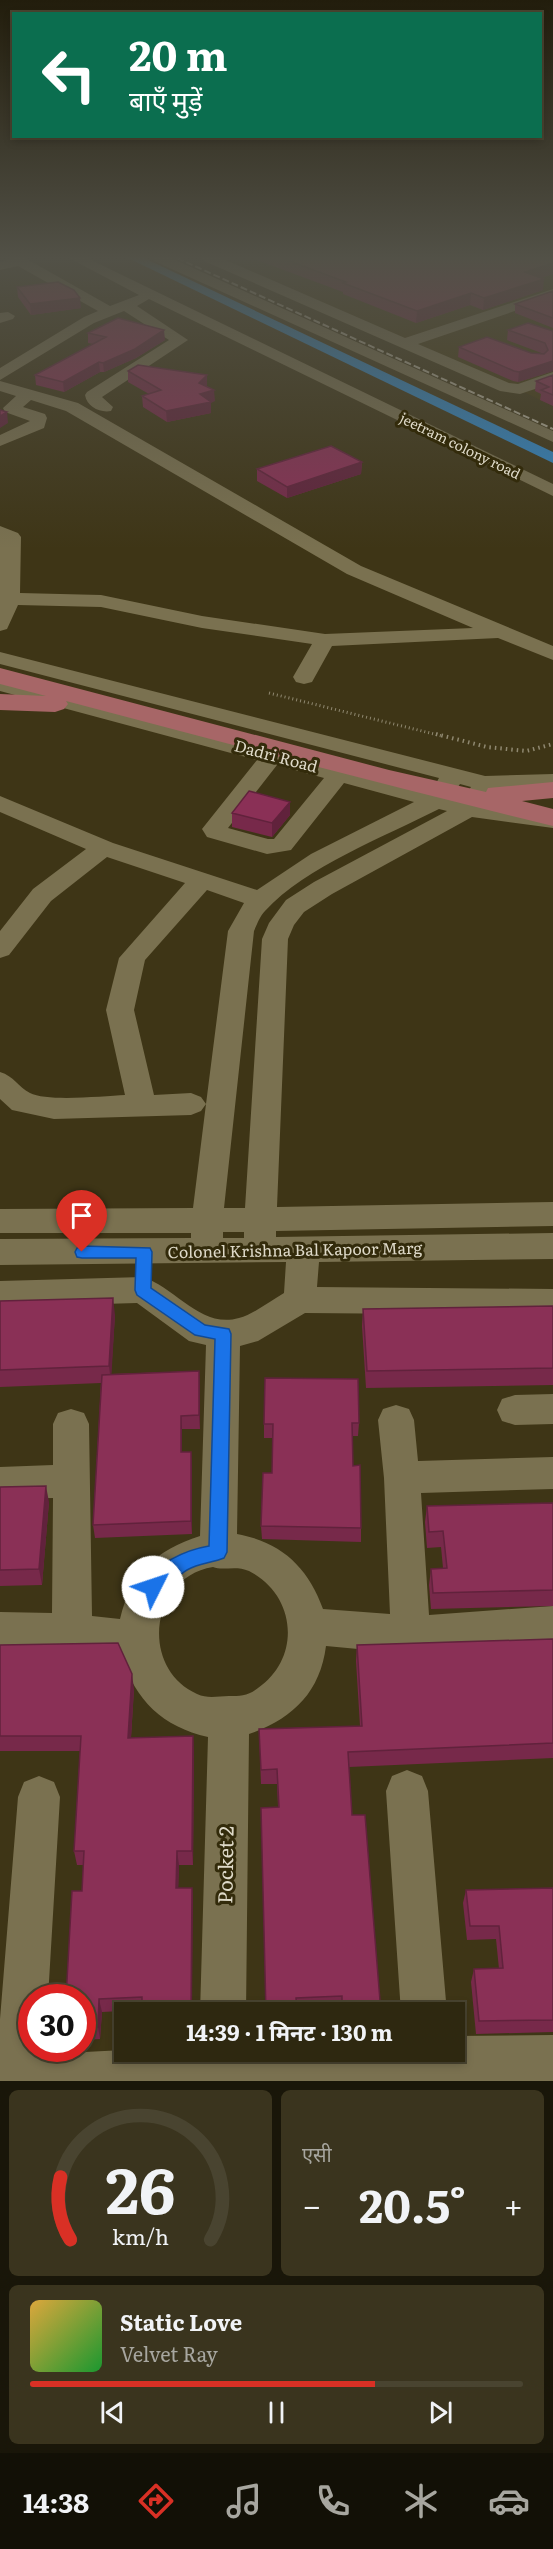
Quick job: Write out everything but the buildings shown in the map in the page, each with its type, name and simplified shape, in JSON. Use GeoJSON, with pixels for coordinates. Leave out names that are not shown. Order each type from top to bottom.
{"type":"FeatureCollection","features":[{"type":"Feature","properties":{"kind":"main road"},"geometry":{"type":"LineString","coordinates":[[0,663],[192,717],[497,794],[553,820]]}},
{"type":"Feature","properties":{"kind":"main road"},"geometry":{"type":"LineString","coordinates":[[0,676],[386,778],[497,794],[553,790]]}},
{"type":"Feature","properties":{"kind":"main road"},"geometry":{"type":"LineString","coordinates":[[0,702],[78,705]]}},
{"type":"Feature","properties":{"kind":"street"},"geometry":{"type":"LineString","coordinates":[[0,375],[32,355]]}},
{"type":"Feature","properties":{"kind":"street"},"geometry":{"type":"LineString","coordinates":[[105,407],[94,400],[93,395],[155,355]]}},
{"type":"Feature","properties":{"kind":"street","name":"jeetram colony road"},"geometry":{"type":"LineString","coordinates":[[275,355],[553,491]]}},
{"type":"Feature","properties":{"kind":"street"},"geometry":{"type":"LineString","coordinates":[[374,355],[553,436]]}},
{"type":"Feature","properties":{"kind":"street"},"geometry":{"type":"LineString","coordinates":[[429,355],[510,389],[520,389],[553,376]]}},
{"type":"Feature","properties":{"kind":"street"},"geometry":{"type":"LineString","coordinates":[[0,386],[66,394],[96,377]]}},
{"type":"Feature","properties":{"kind":"street"},"geometry":{"type":"LineString","coordinates":[[5,410],[31,391]]}},
{"type":"Feature","properties":{"kind":"street"},"geometry":{"type":"LineString","coordinates":[[66,394],[72,407],[354,570],[553,654]]}},
{"type":"Feature","properties":{"kind":"street"},"geometry":{"type":"LineString","coordinates":[[0,441],[39,424],[39,418],[5,410]]}},
{"type":"Feature","properties":{"kind":"street"},"geometry":{"type":"LineString","coordinates":[[0,532],[11,537],[6,616],[0,625]]}},
{"type":"Feature","properties":{"kind":"street"},"geometry":{"type":"LineString","coordinates":[[8,599],[101,601],[202,622],[325,640],[502,633]]}},
{"type":"Feature","properties":{"kind":"street"},"geometry":{"type":"LineString","coordinates":[[304,677],[325,640]]}},
{"type":"Feature","properties":{"kind":"street","name":"Dadri Road"},"geometry":{"type":"LineString","coordinates":[[0,658],[454,774],[497,794],[553,781]]}},
{"type":"Feature","properties":{"kind":"street","name":"Dadri Road"},"geometry":{"type":"LineString","coordinates":[[0,684],[469,809],[523,819],[553,820]]}},
{"type":"Feature","properties":{"kind":"street"},"geometry":{"type":"LineString","coordinates":[[272,756],[276,802],[340,773]]}},
{"type":"Feature","properties":{"kind":"street"},"geometry":{"type":"LineString","coordinates":[[207,1252],[207,1220],[241,931],[252,909],[272,890],[320,859],[437,800],[454,774]]}},
{"type":"Feature","properties":{"kind":"street"},"geometry":{"type":"LineString","coordinates":[[259,1234],[275,939],[282,923],[295,906],[323,888],[497,794]]}},
{"type":"Feature","properties":{"kind":"street"},"geometry":{"type":"LineString","coordinates":[[0,803],[104,848],[262,900]]}},
{"type":"Feature","properties":{"kind":"street"},"geometry":{"type":"LineString","coordinates":[[0,949],[42,895],[104,848]]}},
{"type":"Feature","properties":{"kind":"street"},"geometry":{"type":"LineString","coordinates":[[142,1106],[120,1010],[132,958],[202,880]]}},
{"type":"Feature","properties":{"kind":"street"},"geometry":{"type":"LineString","coordinates":[[0,1082],[11,1107],[191,1104]]}},
{"type":"Feature","properties":{"kind":"street","name":"Colonel Krishna Bal Kapoor Marg"},"geometry":{"type":"LineString","coordinates":[[0,1252],[207,1252],[259,1234],[553,1214]]}},
{"type":"Feature","properties":{"kind":"street","name":"Colonel Krishna Bal Kapoor Marg"},"geometry":{"type":"LineString","coordinates":[[0,1221],[207,1220],[303,1249],[553,1246]]}},
{"type":"Feature","properties":{"kind":"street"},"geometry":{"type":"LineString","coordinates":[[300,1300],[303,1249]]}},
{"type":"Feature","properties":{"kind":"street"},"geometry":{"type":"LineString","coordinates":[[143,1290],[144,1252]]}},
{"type":"Feature","properties":{"kind":"street"},"geometry":{"type":"LineString","coordinates":[[0,1294],[143,1290],[201,1331],[223,1334],[246,1330],[300,1300],[553,1302]]}},
{"type":"Feature","properties":{"kind":"street"},"geometry":{"type":"LineString","coordinates":[[218,1552],[223,1334]]}},
{"type":"Feature","properties":{"kind":"street"},"geometry":{"type":"LineString","coordinates":[[515,1410],[553,1409]]}},
{"type":"Feature","properties":{"kind":"street"},"geometry":{"type":"LineString","coordinates":[[396,1420],[402,1478],[411,1635]]}},
{"type":"Feature","properties":{"kind":"street"},"geometry":{"type":"LineString","coordinates":[[71,1424],[72,1632]]}},
{"type":"Feature","properties":{"kind":"street"},"geometry":{"type":"LineString","coordinates":[[402,1478],[553,1473]]}},
{"type":"Feature","properties":{"kind":"street"},"geometry":{"type":"LineString","coordinates":[[0,1483],[72,1481]]}},
{"type":"Feature","properties":{"kind":"street"},"geometry":{"type":"LineString","coordinates":[[218,1552],[255,1557],[273,1565],[287,1576],[307,1607],[310,1626],[310,1644],[305,1662],[296,1678],[283,1693],[267,1705],[229,1716],[209,1716],[190,1711],[172,1702],[146,1675],[139,1658],[136,1640],[137,1621],[143,1603],[153,1587],[182,1563],[218,1552]]}},
{"type":"Feature","properties":{"kind":"street"},"geometry":{"type":"LineString","coordinates":[[310,1626],[411,1635],[553,1625]]}},
{"type":"Feature","properties":{"kind":"street"},"geometry":{"type":"LineString","coordinates":[[0,1631],[72,1632],[136,1640]]}},
{"type":"Feature","properties":{"kind":"street","name":"Pocket 2"},"geometry":{"type":"LineString","coordinates":[[223,2002],[229,1716]]}},
{"type":"Feature","properties":{"kind":"street"},"geometry":{"type":"LineString","coordinates":[[407,1791],[423,2002]]}},
{"type":"Feature","properties":{"kind":"street"},"geometry":{"type":"LineString","coordinates":[[39,1797],[13,2080],[222,2068],[427,2064],[553,2058]]}},
{"type":"Feature","properties":{"kind":"path"},"geometry":{"type":"LineString","coordinates":[[269,693],[487,747],[526,751],[553,744]]}},
{"type":"Feature","properties":{"kind":"shaded area"},"geometry":{"type":"Polygon","coordinates":[[[442,355],[553,355],[553,406],[442,355]]]}},
{"type":"Feature","properties":{"kind":"waterway"},"geometry":{"type":"LineString","coordinates":[[337,355],[553,458]]}},
{"type":"Feature","properties":{"kind":"railway"},"geometry":{"type":"LineString","coordinates":[[391,355],[553,429]]}},
{"type":"Feature","properties":{"kind":"route"},"geometry":{"type":"LineString","coordinates":[[82,1252],[144,1252],[143,1290],[201,1331],[223,1334],[218,1552],[182,1563],[153,1587]]}}]}
